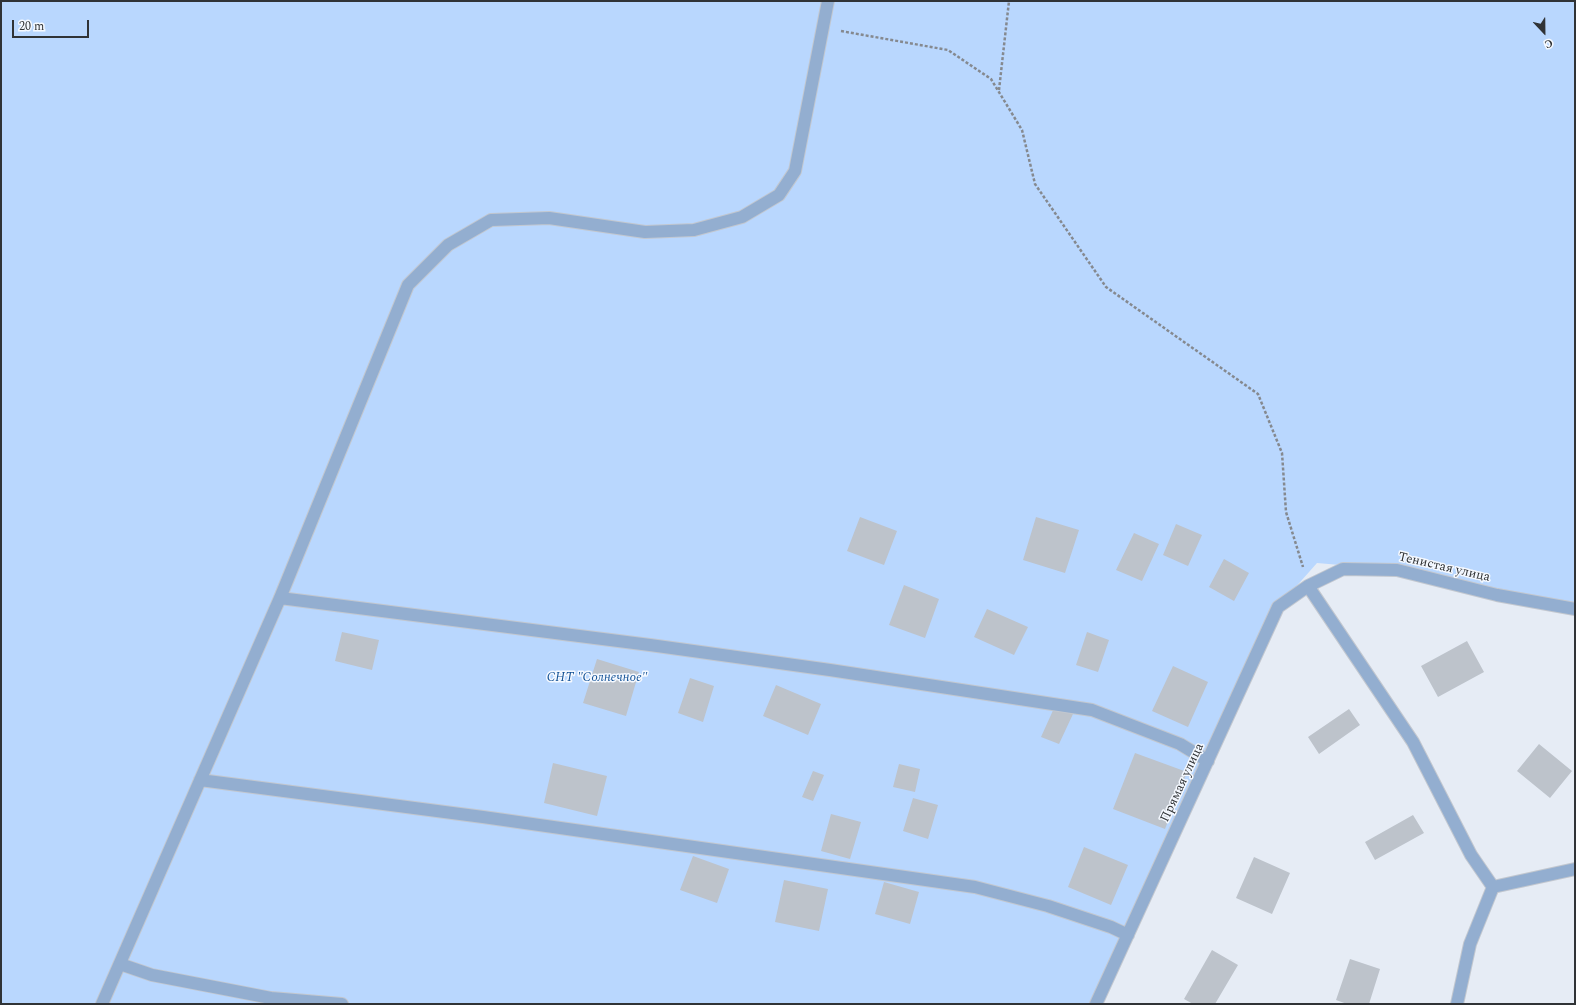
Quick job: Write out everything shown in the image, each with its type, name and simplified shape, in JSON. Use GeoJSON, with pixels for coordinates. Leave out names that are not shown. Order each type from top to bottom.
{"type":"FeatureCollection","features":[{"type":"Feature","properties":{"kind":"street"},"geometry":{"type":"LineString","coordinates":[[102,1004],[280,598],[408,285],[448,246],[491,220],[549,218],[645,232],[694,230],[742,217],[779,195],[795,171],[828,1]]}},
{"type":"Feature","properties":{"kind":"street","name":"Тенистая улица"},"geometry":{"type":"LineString","coordinates":[[1308,586],[1343,569],[1398,570],[1497,595],[1575,609]]}},
{"type":"Feature","properties":{"kind":"street"},"geometry":{"type":"LineString","coordinates":[[1308,586],[1413,742],[1471,855],[1493,887]]}},
{"type":"Feature","properties":{"kind":"street","name":"Прямая улица"},"geometry":{"type":"LineString","coordinates":[[1096,1004],[1278,607],[1308,586]]}},
{"type":"Feature","properties":{"kind":"street"},"geometry":{"type":"LineString","coordinates":[[280,598],[689,650],[1092,710],[1180,744],[1208,760]]}},
{"type":"Feature","properties":{"kind":"street"},"geometry":{"type":"LineString","coordinates":[[200,780],[483,817],[975,887],[1048,906],[1111,927],[1128,935]]}},
{"type":"Feature","properties":{"kind":"street"},"geometry":{"type":"LineString","coordinates":[[1493,887],[1575,868]]}},
{"type":"Feature","properties":{"kind":"street"},"geometry":{"type":"LineString","coordinates":[[1456,1004],[1470,944],[1493,887]]}},
{"type":"Feature","properties":{"kind":"street"},"geometry":{"type":"LineString","coordinates":[[120,964],[152,975],[271,998],[295,1002],[342,1004]]}},
{"type":"Feature","properties":{"kind":"path"},"geometry":{"type":"LineString","coordinates":[[998,91],[1009,1]]}},
{"type":"Feature","properties":{"kind":"path"},"geometry":{"type":"LineString","coordinates":[[823,28],[948,50],[991,79],[1022,130],[1035,184],[1106,287],[1258,394],[1282,452],[1286,512],[1308,586]]}},
{"type":"Feature","properties":{"kind":"green space","name":"СНТ \"Солнечное\""},"geometry":{"type":"Polygon","coordinates":[[[1,1],[1575,1],[1575,608],[1398,570],[1317,563],[1278,607],[1096,1004],[1,1004],[1,1]]]}},
{"type":"Feature","properties":{"kind":"building"},"geometry":{"type":"Polygon","coordinates":[[[860,517],[897,531],[884,565],[847,551],[860,517]]]}},
{"type":"Feature","properties":{"kind":"building"},"geometry":{"type":"Polygon","coordinates":[[[1036,517],[1079,530],[1065,573],[1023,560],[1036,517]]]}},
{"type":"Feature","properties":{"kind":"building"},"geometry":{"type":"Polygon","coordinates":[[[1176,524],[1202,535],[1188,566],[1163,555],[1176,524]]]}},
{"type":"Feature","properties":{"kind":"building"},"geometry":{"type":"Polygon","coordinates":[[[1134,533],[1159,544],[1142,581],[1116,570],[1134,533]]]}},
{"type":"Feature","properties":{"kind":"building"},"geometry":{"type":"Polygon","coordinates":[[[1224,559],[1249,573],[1234,601],[1209,587],[1224,559]]]}},
{"type":"Feature","properties":{"kind":"building"},"geometry":{"type":"Polygon","coordinates":[[[904,585],[939,599],[925,638],[889,625],[904,585]]]}},
{"type":"Feature","properties":{"kind":"building"},"geometry":{"type":"Polygon","coordinates":[[[987,609],[1028,627],[1014,655],[974,637],[987,609]]]}},
{"type":"Feature","properties":{"kind":"building"},"geometry":{"type":"Polygon","coordinates":[[[342,632],[379,640],[372,670],[335,661],[342,632]]]}},
{"type":"Feature","properties":{"kind":"building"},"geometry":{"type":"Polygon","coordinates":[[[1087,632],[1109,640],[1098,672],[1076,665],[1087,632]]]}},
{"type":"Feature","properties":{"kind":"building"},"geometry":{"type":"Polygon","coordinates":[[[1467,641],[1484,672],[1438,697],[1421,666],[1467,641]]]}},
{"type":"Feature","properties":{"kind":"building"},"geometry":{"type":"Polygon","coordinates":[[[597,659],[639,672],[626,716],[583,703],[597,659]]]}},
{"type":"Feature","properties":{"kind":"building"},"geometry":{"type":"Polygon","coordinates":[[[1173,666],[1208,682],[1188,727],[1152,711],[1173,666]]]}},
{"type":"Feature","properties":{"kind":"building"},"geometry":{"type":"Polygon","coordinates":[[[690,678],[714,686],[703,722],[678,713],[690,678]]]}},
{"type":"Feature","properties":{"kind":"building"},"geometry":{"type":"Polygon","coordinates":[[[776,685],[821,704],[808,735],[763,716],[776,685]]]}},
{"type":"Feature","properties":{"kind":"building"},"geometry":{"type":"Polygon","coordinates":[[[1055,706],[1073,714],[1059,744],[1041,737],[1055,706]]]}},
{"type":"Feature","properties":{"kind":"building"},"geometry":{"type":"Polygon","coordinates":[[[1349,709],[1360,725],[1319,754],[1308,737],[1349,709]]]}},
{"type":"Feature","properties":{"kind":"building"},"geometry":{"type":"Polygon","coordinates":[[[1539,744],[1572,771],[1550,798],[1517,771],[1539,744]]]}},
{"type":"Feature","properties":{"kind":"building"},"geometry":{"type":"Polygon","coordinates":[[[1135,753],[1187,772],[1165,829],[1113,809],[1135,753]]]}},
{"type":"Feature","properties":{"kind":"building"},"geometry":{"type":"Polygon","coordinates":[[[553,763],[607,776],[597,816],[544,803],[553,763]]]}},
{"type":"Feature","properties":{"kind":"building"},"geometry":{"type":"Polygon","coordinates":[[[899,764],[920,769],[915,792],[893,787],[899,764]]]}},
{"type":"Feature","properties":{"kind":"building"},"geometry":{"type":"Polygon","coordinates":[[[813,771],[824,775],[813,801],[802,797],[813,771]]]}},
{"type":"Feature","properties":{"kind":"building"},"geometry":{"type":"Polygon","coordinates":[[[913,798],[938,805],[928,839],[903,831],[913,798]]]}},
{"type":"Feature","properties":{"kind":"building"},"geometry":{"type":"Polygon","coordinates":[[[831,814],[861,822],[850,859],[821,851],[831,814]]]}},
{"type":"Feature","properties":{"kind":"building"},"geometry":{"type":"Polygon","coordinates":[[[1413,815],[1424,833],[1375,860],[1365,842],[1413,815]]]}},
{"type":"Feature","properties":{"kind":"building"},"geometry":{"type":"Polygon","coordinates":[[[1084,847],[1128,865],[1111,905],[1068,887],[1084,847]]]}},
{"type":"Feature","properties":{"kind":"building"},"geometry":{"type":"Polygon","coordinates":[[[693,856],[729,869],[717,903],[680,890],[693,856]]]}},
{"type":"Feature","properties":{"kind":"building"},"geometry":{"type":"Polygon","coordinates":[[[1254,857],[1290,873],[1272,914],[1236,898],[1254,857]]]}},
{"type":"Feature","properties":{"kind":"building"},"geometry":{"type":"Polygon","coordinates":[[[784,880],[828,889],[819,931],[775,922],[784,880]]]}},
{"type":"Feature","properties":{"kind":"building"},"geometry":{"type":"Polygon","coordinates":[[[884,882],[919,892],[910,924],[875,914],[884,882]]]}},
{"type":"Feature","properties":{"kind":"building"},"geometry":{"type":"Polygon","coordinates":[[[1212,950],[1238,965],[1215,1004],[1193,1004],[1184,999],[1212,950]]]}},
{"type":"Feature","properties":{"kind":"building"},"geometry":{"type":"Polygon","coordinates":[[[1350,959],[1380,969],[1369,1004],[1347,1004],[1336,1000],[1350,959]]]}}]}
